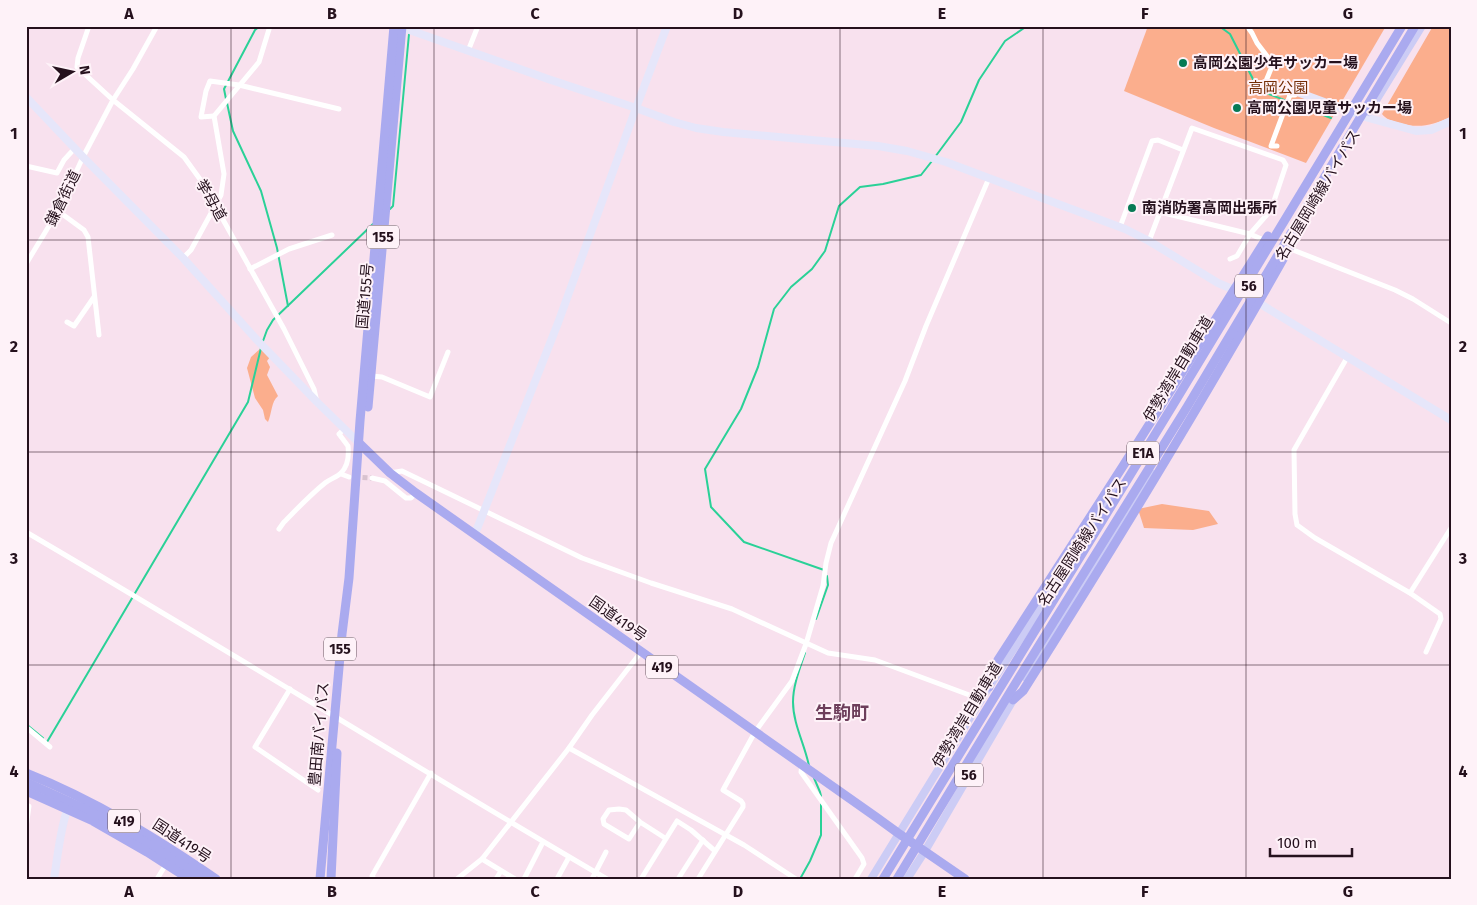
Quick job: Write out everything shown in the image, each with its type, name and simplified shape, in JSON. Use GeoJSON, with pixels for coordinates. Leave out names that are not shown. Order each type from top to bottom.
{"type":"FeatureCollection","features":[{"type":"Feature","properties":{"kind":"highway","name":"伊勢湾岸自動車道"},"geometry":{"type":"LineString","coordinates":[[883,879],[1402,26]]}},
{"type":"Feature","properties":{"kind":"highway","name":"伊勢湾岸自動車道"},"geometry":{"type":"LineString","coordinates":[[897,879],[1187,407],[1416,26]]}},
{"type":"Feature","properties":{"kind":"highway","name":"国道155号"},"geometry":{"type":"LineString","coordinates":[[361,446],[371,376],[399,27]]}},
{"type":"Feature","properties":{"kind":"highway","name":"国道155号"},"geometry":{"type":"LineString","coordinates":[[361,446],[399,27]]}},
{"type":"Feature","properties":{"kind":"highway"},"geometry":{"type":"LineString","coordinates":[[1013,700],[1023,691],[1152,486],[1317,200],[1322,181]]}},
{"type":"Feature","properties":{"kind":"highway"},"geometry":{"type":"LineString","coordinates":[[989,687],[990,676],[998,660],[1277,222],[1306,184]]}},
{"type":"Feature","properties":{"kind":"highway","name":"国道419号"},"geometry":{"type":"LineString","coordinates":[[361,446],[390,473],[416,493],[965,879]]}},
{"type":"Feature","properties":{"kind":"highway","name":"豊田南バイパス"},"geometry":{"type":"LineString","coordinates":[[320,879],[361,446]]}},
{"type":"Feature","properties":{"kind":"highway","name":"豊田南バイパス"},"geometry":{"type":"LineString","coordinates":[[331,879],[336,717]]}},
{"type":"Feature","properties":{"kind":"highway","name":"国道419号"},"geometry":{"type":"LineString","coordinates":[[28,777],[92,803],[174,850],[216,879]]}},
{"type":"Feature","properties":{"kind":"highway","name":"419"},"geometry":{"type":"LineString","coordinates":[[28,777],[69,806],[109,820],[130,824]]}},
{"type":"Feature","properties":{"kind":"highway","name":"419"},"geometry":{"type":"LineString","coordinates":[[28,777],[143,841],[204,879]]}},
{"type":"Feature","properties":{"kind":"highway","name":"国道419号"},"geometry":{"type":"LineString","coordinates":[[26,792],[69,806],[185,879]]}},
{"type":"Feature","properties":{"kind":"highway","name":"419"},"geometry":{"type":"LineString","coordinates":[[26,792],[92,820],[189,879]]}},
{"type":"Feature","properties":{"kind":"main road","name":"名古屋岡崎線バイパス"},"geometry":{"type":"LineString","coordinates":[[872,879],[898,833],[989,687],[1244,294],[1355,112],[1402,26]]}},
{"type":"Feature","properties":{"kind":"main road","name":"名古屋岡崎線バイパス"},"geometry":{"type":"LineString","coordinates":[[907,879],[1013,700],[1365,117],[1422,26]]}},
{"type":"Feature","properties":{"kind":"street","name":"挙母道"},"geometry":{"type":"LineString","coordinates":[[89,26],[78,58],[77,67],[113,100],[184,157],[202,182],[284,329],[314,389],[317,402]]}},
{"type":"Feature","properties":{"kind":"street"},"geometry":{"type":"LineString","coordinates":[[113,100],[157,26]]}},
{"type":"Feature","properties":{"kind":"street"},"geometry":{"type":"LineString","coordinates":[[270,26],[259,62],[239,85],[214,116],[201,117],[206,91],[210,82],[239,85],[339,109]]}},
{"type":"Feature","properties":{"kind":"street"},"geometry":{"type":"LineString","coordinates":[[468,51],[478,26]]}},
{"type":"Feature","properties":{"kind":"street"},"geometry":{"type":"LineString","coordinates":[[475,534],[558,323],[667,26]]}},
{"type":"Feature","properties":{"kind":"street"},"geometry":{"type":"LineString","coordinates":[[1247,26],[1273,64],[1266,81],[1287,88],[1289,86],[1297,88],[1271,146],[1277,146]]}},
{"type":"Feature","properties":{"kind":"street"},"geometry":{"type":"LineString","coordinates":[[399,27],[674,122],[713,131],[905,150],[946,162],[989,178],[1120,227],[1149,241],[1218,283],[1244,294],[1451,420]]}},
{"type":"Feature","properties":{"kind":"street"},"geometry":{"type":"LineString","coordinates":[[1287,88],[1287,92],[1416,131],[1431,130],[1451,120]]}},
{"type":"Feature","properties":{"kind":"street"},"geometry":{"type":"LineString","coordinates":[[26,97],[183,258],[257,340],[361,446]]}},
{"type":"Feature","properties":{"kind":"street","name":"鎌倉街道"},"geometry":{"type":"LineString","coordinates":[[26,264],[58,211],[83,156],[113,100]]}},
{"type":"Feature","properties":{"kind":"street"},"geometry":{"type":"LineString","coordinates":[[183,258],[191,250],[221,195],[224,174],[214,116]]}},
{"type":"Feature","properties":{"kind":"street"},"geometry":{"type":"LineString","coordinates":[[1149,241],[1192,128],[1282,160],[1286,165],[1271,210],[1250,234],[1237,256],[1230,259]]}},
{"type":"Feature","properties":{"kind":"street"},"geometry":{"type":"LineString","coordinates":[[1120,227],[1152,141],[1158,140],[1183,150]]}},
{"type":"Feature","properties":{"kind":"street"},"geometry":{"type":"LineString","coordinates":[[26,166],[57,173],[64,160],[75,148]]}},
{"type":"Feature","properties":{"kind":"street"},"geometry":{"type":"LineString","coordinates":[[698,879],[744,804],[722,790],[755,732],[792,681],[806,644],[823,586],[831,543],[905,381],[926,326],[989,178]]}},
{"type":"Feature","properties":{"kind":"street"},"geometry":{"type":"LineString","coordinates":[[58,211],[84,230],[88,237],[99,335]]}},
{"type":"Feature","properties":{"kind":"street"},"geometry":{"type":"LineString","coordinates":[[1160,212],[1250,234],[1274,244]]}},
{"type":"Feature","properties":{"kind":"street"},"geometry":{"type":"LineString","coordinates":[[250,269],[288,249],[332,235]]}},
{"type":"Feature","properties":{"kind":"street"},"geometry":{"type":"LineString","coordinates":[[1286,248],[1395,290],[1451,323]]}},
{"type":"Feature","properties":{"kind":"street"},"geometry":{"type":"LineString","coordinates":[[67,322],[74,326],[94,297]]}},
{"type":"Feature","properties":{"kind":"street"},"geometry":{"type":"LineString","coordinates":[[371,376],[382,377],[430,397],[448,352]]}},
{"type":"Feature","properties":{"kind":"street"},"geometry":{"type":"LineString","coordinates":[[1348,356],[1294,450],[1295,514],[1297,525],[1314,538],[1410,593],[1441,616],[1426,652]]}},
{"type":"Feature","properties":{"kind":"street"},"geometry":{"type":"LineString","coordinates":[[341,474],[347,461],[348,450],[346,442],[339,434],[344,429]]}},
{"type":"Feature","properties":{"kind":"street"},"geometry":{"type":"LineString","coordinates":[[390,473],[402,472],[582,558],[732,609],[806,644],[828,652],[874,660],[972,696]]}},
{"type":"Feature","properties":{"kind":"street"},"geometry":{"type":"LineString","coordinates":[[279,528],[324,483],[341,474],[350,477]]}},
{"type":"Feature","properties":{"kind":"street"},"geometry":{"type":"LineString","coordinates":[[372,478],[385,481],[406,498],[411,498],[416,493]]}},
{"type":"Feature","properties":{"kind":"street"},"geometry":{"type":"LineString","coordinates":[[1410,593],[1451,528]]}},
{"type":"Feature","properties":{"kind":"street"},"geometry":{"type":"LineString","coordinates":[[26,532],[607,879]]}},
{"type":"Feature","properties":{"kind":"street"},"geometry":{"type":"LineString","coordinates":[[457,879],[482,859],[569,748],[640,652]]}},
{"type":"Feature","properties":{"kind":"street"},"geometry":{"type":"LineString","coordinates":[[290,689],[255,747],[318,790]]}},
{"type":"Feature","properties":{"kind":"street"},"geometry":{"type":"LineString","coordinates":[[26,727],[50,747]]}},
{"type":"Feature","properties":{"kind":"street"},"geometry":{"type":"LineString","coordinates":[[569,748],[750,849],[796,879]]}},
{"type":"Feature","properties":{"kind":"street"},"geometry":{"type":"LineString","coordinates":[[802,765],[801,772],[862,858],[864,864],[855,879]]}},
{"type":"Feature","properties":{"kind":"street"},"geometry":{"type":"LineString","coordinates":[[374,879],[372,876],[431,774]]}},
{"type":"Feature","properties":{"kind":"street"},"geometry":{"type":"LineString","coordinates":[[26,805],[29,806],[26,828]]}},
{"type":"Feature","properties":{"kind":"street"},"geometry":{"type":"LineString","coordinates":[[54,879],[69,806]]}},
{"type":"Feature","properties":{"kind":"street"},"geometry":{"type":"LineString","coordinates":[[640,822],[629,839],[604,824],[603,820],[609,810],[626,810],[640,822],[665,838]]}},
{"type":"Feature","properties":{"kind":"street"},"geometry":{"type":"LineString","coordinates":[[641,879],[676,821],[691,830],[715,851]]}},
{"type":"Feature","properties":{"kind":"street"},"geometry":{"type":"LineString","coordinates":[[678,879],[703,840]]}},
{"type":"Feature","properties":{"kind":"street"},"geometry":{"type":"LineString","coordinates":[[524,879],[543,842]]}},
{"type":"Feature","properties":{"kind":"street"},"geometry":{"type":"LineString","coordinates":[[592,879],[606,852]]}},
{"type":"Feature","properties":{"kind":"street"},"geometry":{"type":"LineString","coordinates":[[557,879],[569,857]]}},
{"type":"Feature","properties":{"kind":"street"},"geometry":{"type":"LineString","coordinates":[[482,859],[515,879]]}},
{"type":"Feature","properties":{"kind":"street"},"geometry":{"type":"LineString","coordinates":[[157,879],[164,866]]}},
{"type":"Feature","properties":{"kind":"street"},"geometry":{"type":"LineString","coordinates":[[496,879],[501,871]]}},
{"type":"Feature","properties":{"kind":"green space","name":"高岡公園"},"geometry":{"type":"Polygon","coordinates":[[[1148,26],[1386,26],[1306,163],[1124,91],[1148,26]]]}},
{"type":"Feature","properties":{"kind":"green space"},"geometry":{"type":"Polygon","coordinates":[[[1433,26],[1451,26],[1451,117],[1424,126],[1404,124],[1388,119],[1382,114],[1433,26]]]}},
{"type":"Feature","properties":{"kind":"green space"},"geometry":{"type":"Polygon","coordinates":[[[261,348],[270,357],[267,361],[270,367],[267,375],[278,396],[273,404],[268,422],[255,398],[247,368],[251,357],[261,348]]]}},
{"type":"Feature","properties":{"kind":"green space"},"geometry":{"type":"Polygon","coordinates":[[[1162,504],[1209,511],[1218,524],[1193,530],[1144,528],[1138,509],[1162,504]]]}},
{"type":"Feature","properties":{"kind":"waterway"},"geometry":{"type":"LineString","coordinates":[[226,99],[224,89],[255,30],[260,26]]}},
{"type":"Feature","properties":{"kind":"waterway"},"geometry":{"type":"LineString","coordinates":[[935,157],[961,122],[979,80],[1005,41],[1027,26]]}},
{"type":"Feature","properties":{"kind":"waterway"},"geometry":{"type":"LineString","coordinates":[[1219,26],[1230,34],[1257,87],[1261,91],[1331,118]]}},
{"type":"Feature","properties":{"kind":"waterway"},"geometry":{"type":"LineString","coordinates":[[390,209],[393,206],[409,34]]}},
{"type":"Feature","properties":{"kind":"waterway"},"geometry":{"type":"LineString","coordinates":[[227,103],[233,131],[261,191],[277,248],[288,306]]}},
{"type":"Feature","properties":{"kind":"waterway"},"geometry":{"type":"LineString","coordinates":[[824,570],[744,542],[711,507],[705,469],[741,409],[758,367],[774,309],[791,287],[812,269],[825,251],[839,206],[860,187],[921,175],[932,161]]}},
{"type":"Feature","properties":{"kind":"waterway"},"geometry":{"type":"LineString","coordinates":[[263,341],[273,320],[373,224]]}},
{"type":"Feature","properties":{"kind":"waterway"},"geometry":{"type":"LineString","coordinates":[[47,742],[248,402],[261,348]]}},
{"type":"Feature","properties":{"kind":"waterway"},"geometry":{"type":"LineString","coordinates":[[816,619],[828,585],[827,576]]}},
{"type":"Feature","properties":{"kind":"waterway"},"geometry":{"type":"LineString","coordinates":[[805,653],[795,683],[793,702],[795,718],[809,766]]}},
{"type":"Feature","properties":{"kind":"waterway"},"geometry":{"type":"LineString","coordinates":[[26,724],[43,738]]}},
{"type":"Feature","properties":{"kind":"waterway"},"geometry":{"type":"LineString","coordinates":[[814,778],[821,796]]}},
{"type":"Feature","properties":{"kind":"waterway"},"geometry":{"type":"LineString","coordinates":[[800,879],[821,835],[821,804]]}},
{"type":"Feature","properties":{"kind":"tunnel"},"geometry":{"type":"LineString","coordinates":[[355,477],[372,478]]}},
{"type":"Feature","properties":{"kind":"place","name":"高岡公園少年サッカー場"},"geometry":{"type":"Point","coordinates":[1183,63]}},
{"type":"Feature","properties":{"kind":"place","name":"高岡公園児童サッカー場"},"geometry":{"type":"Point","coordinates":[1237,108]}},
{"type":"Feature","properties":{"kind":"place","name":"南消防署高岡出張所"},"geometry":{"type":"Point","coordinates":[1132,208]}},
{"type":"Feature","properties":{"kind":"district","name":"生駒町"},"geometry":{"type":"Point","coordinates":[842,713]}}]}
